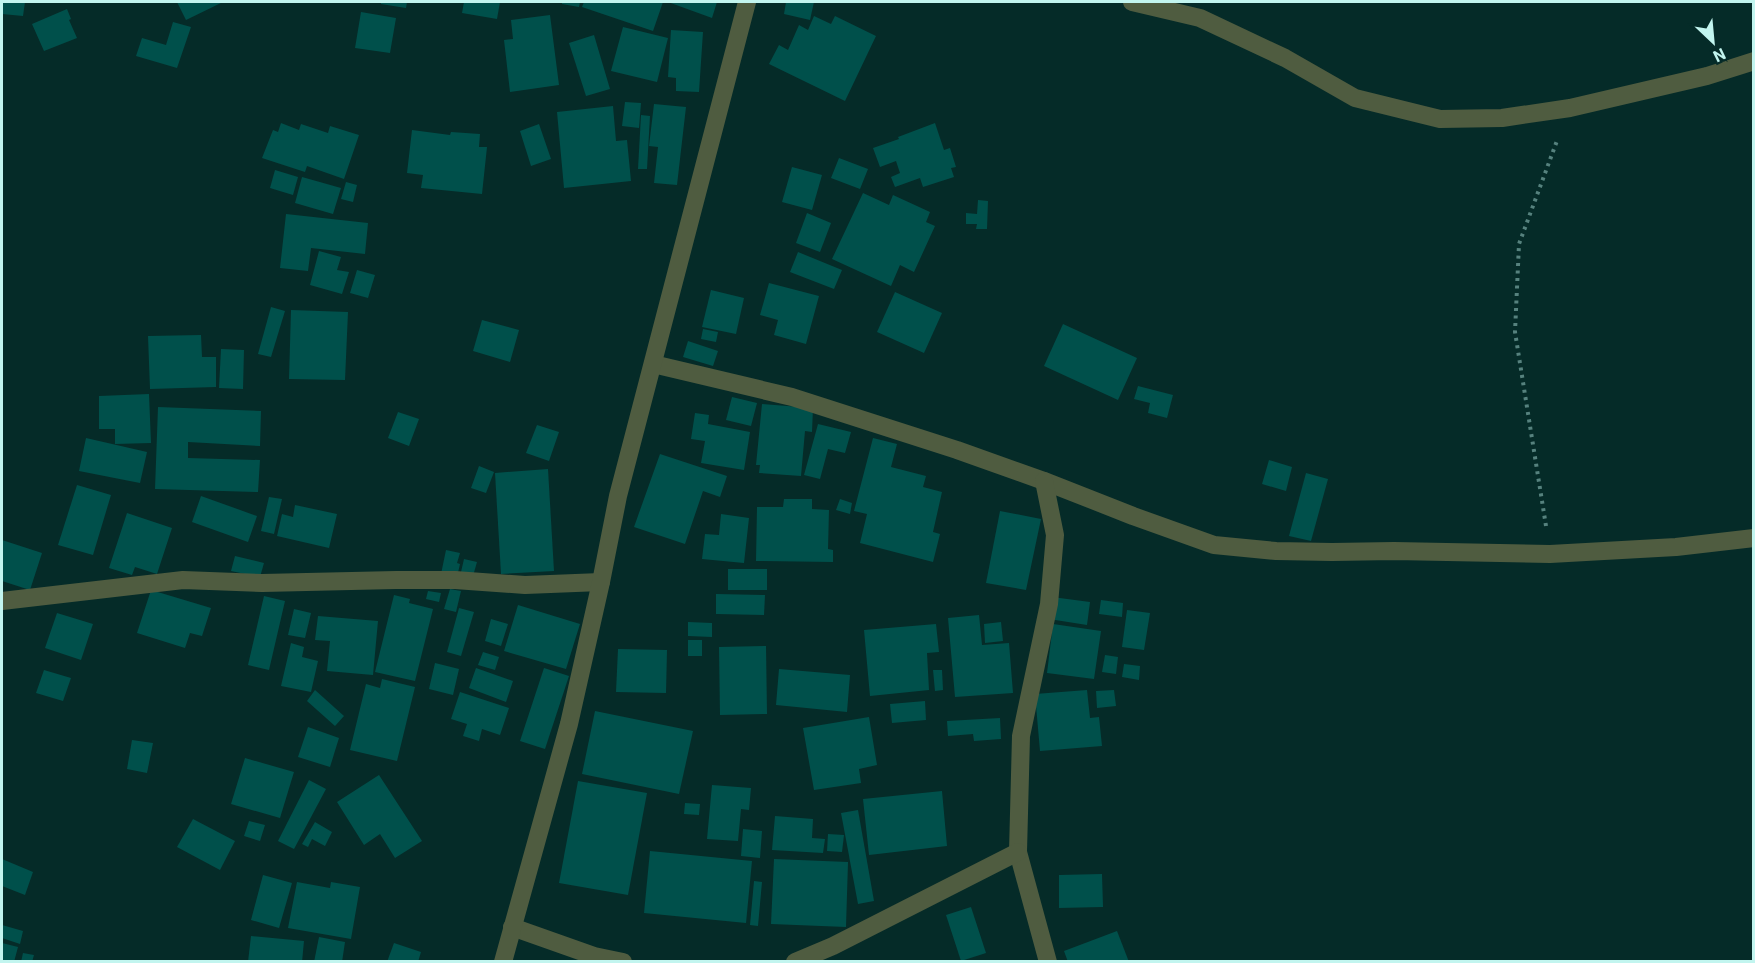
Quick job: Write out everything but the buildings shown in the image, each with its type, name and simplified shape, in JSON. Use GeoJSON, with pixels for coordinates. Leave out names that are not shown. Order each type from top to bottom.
{"type":"FeatureCollection","features":[{"type":"Feature","properties":{"kind":"street"},"geometry":{"type":"LineString","coordinates":[[503,962],[570,724],[618,496],[747,2]]}},
{"type":"Feature","properties":{"kind":"street"},"geometry":{"type":"LineString","coordinates":[[1132,2],[1200,18],[1285,58],[1355,98],[1440,119],[1502,118],[1570,108],[1707,76],[1754,61]]}},
{"type":"Feature","properties":{"kind":"street"},"geometry":{"type":"LineString","coordinates":[[653,364],[792,397],[957,450],[1214,545],[1298,551],[1550,554],[1676,546],[1754,538]]}},
{"type":"Feature","properties":{"kind":"street"},"geometry":{"type":"LineString","coordinates":[[1044,481],[1055,535],[1048,604],[1021,736],[1018,852],[1048,962]]}},
{"type":"Feature","properties":{"kind":"street"},"geometry":{"type":"LineString","coordinates":[[2,601],[183,580],[262,583],[431,580],[525,585],[601,582]]}},
{"type":"Feature","properties":{"kind":"street"},"geometry":{"type":"LineString","coordinates":[[795,962],[833,946],[1018,852]]}},
{"type":"Feature","properties":{"kind":"street"},"geometry":{"type":"LineString","coordinates":[[512,927],[594,956],[622,962]]}},
{"type":"Feature","properties":{"kind":"path"},"geometry":{"type":"LineString","coordinates":[[1550,554],[1515,332],[1519,244],[1570,108]]}}]}
